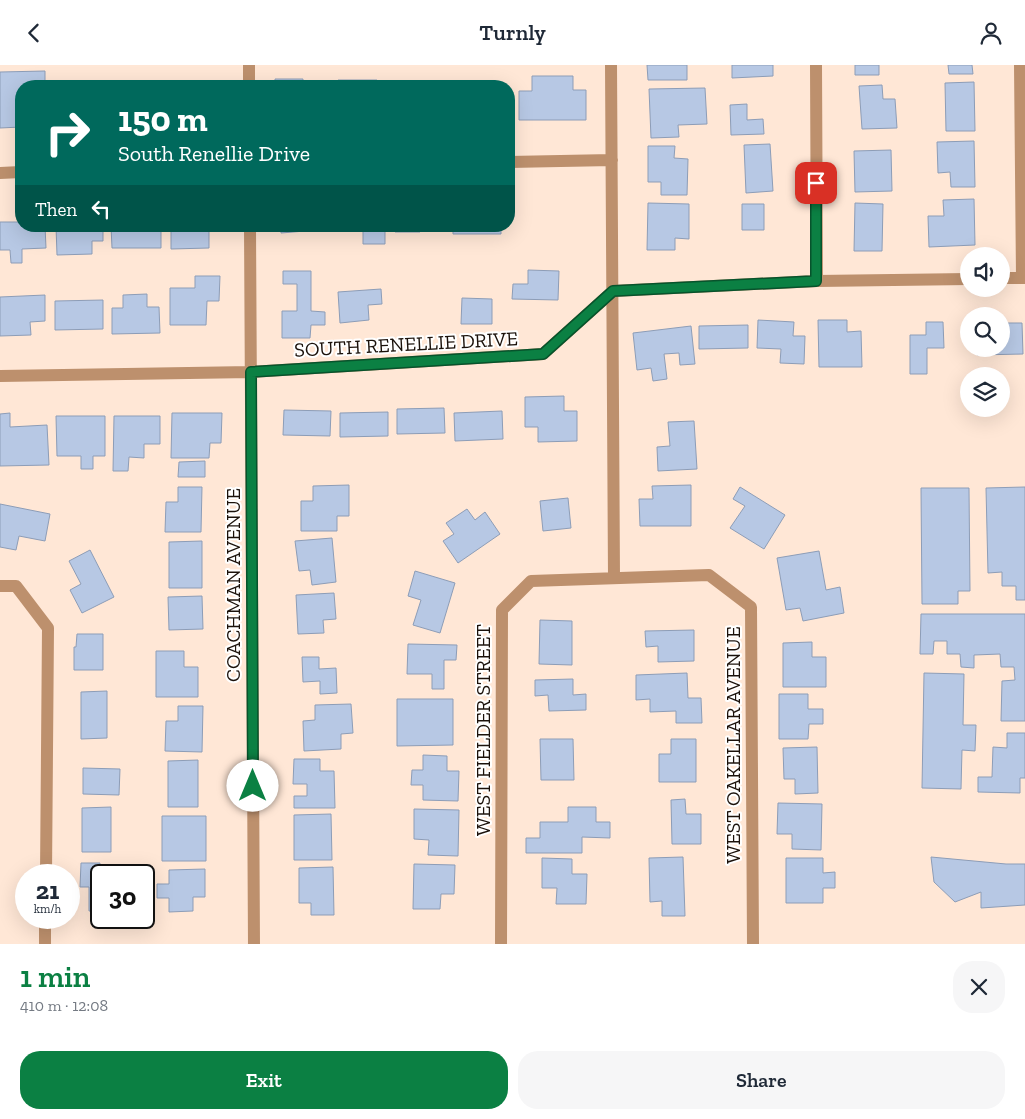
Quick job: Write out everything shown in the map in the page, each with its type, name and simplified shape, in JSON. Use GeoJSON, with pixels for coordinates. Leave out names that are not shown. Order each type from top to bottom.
{"type":"FeatureCollection","features":[{"type":"Feature","properties":{"kind":"street"},"geometry":{"type":"LineString","coordinates":[[249,65],[249,80]]}},
{"type":"Feature","properties":{"kind":"street"},"geometry":{"type":"LineString","coordinates":[[611,65],[614,578]]}},
{"type":"Feature","properties":{"kind":"street"},"geometry":{"type":"LineString","coordinates":[[816,65],[816,281]]}},
{"type":"Feature","properties":{"kind":"street"},"geometry":{"type":"LineString","coordinates":[[1010,278],[1023,278],[1020,65]]}},
{"type":"Feature","properties":{"kind":"street"},"geometry":{"type":"LineString","coordinates":[[515,162],[612,160]]}},
{"type":"Feature","properties":{"kind":"street"},"geometry":{"type":"LineString","coordinates":[[0,173],[15,172]]}},
{"type":"Feature","properties":{"kind":"street","name":"COACHMAN AVENUE"},"geometry":{"type":"LineString","coordinates":[[250,232],[254,944]]}},
{"type":"Feature","properties":{"kind":"street"},"geometry":{"type":"LineString","coordinates":[[613,291],[816,281],[960,279]]}},
{"type":"Feature","properties":{"kind":"street","name":"SOUTH RENELLIE DRIVE"},"geometry":{"type":"LineString","coordinates":[[0,376],[251,372],[543,354],[613,291]]}},
{"type":"Feature","properties":{"kind":"street","name":"WEST OAKELLAR AVENUE"},"geometry":{"type":"LineString","coordinates":[[614,578],[709,575],[750,607],[753,944]]}},
{"type":"Feature","properties":{"kind":"street","name":"WEST FIELDER STREET"},"geometry":{"type":"LineString","coordinates":[[502,944],[502,610],[531,581],[614,578]]}},
{"type":"Feature","properties":{"kind":"street"},"geometry":{"type":"LineString","coordinates":[[0,586],[16,586],[48,628],[46,864]]}},
{"type":"Feature","properties":{"kind":"street"},"geometry":{"type":"LineString","coordinates":[[45,944],[46,929]]}},
{"type":"Feature","properties":{"kind":"building"},"geometry":{"type":"Polygon","coordinates":[[[647,65],[687,65],[687,80],[648,80],[647,65]]]}},
{"type":"Feature","properties":{"kind":"building"},"geometry":{"type":"Polygon","coordinates":[[[732,65],[773,65],[773,76],[732,78],[732,65]]]}},
{"type":"Feature","properties":{"kind":"building"},"geometry":{"type":"Polygon","coordinates":[[[855,65],[879,65],[879,75],[855,75],[855,65]]]}},
{"type":"Feature","properties":{"kind":"building"},"geometry":{"type":"Polygon","coordinates":[[[948,65],[972,65],[973,74],[949,74],[948,65]]]}},
{"type":"Feature","properties":{"kind":"building"},"geometry":{"type":"Polygon","coordinates":[[[45,71],[45,80],[15,80],[15,127],[0,128],[0,72],[45,71]]]}},
{"type":"Feature","properties":{"kind":"building"},"geometry":{"type":"Polygon","coordinates":[[[532,76],[573,76],[573,90],[586,90],[586,120],[519,120],[519,91],[532,91],[532,76]]]}},
{"type":"Feature","properties":{"kind":"building"},"geometry":{"type":"Polygon","coordinates":[[[275,79],[303,79],[303,80],[275,79]]]}},
{"type":"Feature","properties":{"kind":"building"},"geometry":{"type":"Polygon","coordinates":[[[974,82],[975,131],[946,131],[945,83],[974,82]]]}},
{"type":"Feature","properties":{"kind":"building"},"geometry":{"type":"Polygon","coordinates":[[[882,85],[883,99],[895,99],[897,128],[862,129],[859,86],[882,85]]]}},
{"type":"Feature","properties":{"kind":"building"},"geometry":{"type":"Polygon","coordinates":[[[705,88],[707,124],[678,125],[679,137],[651,138],[649,89],[705,88]]]}},
{"type":"Feature","properties":{"kind":"building"},"geometry":{"type":"Polygon","coordinates":[[[747,104],[747,120],[763,119],[764,134],[731,135],[730,105],[747,104]]]}},
{"type":"Feature","properties":{"kind":"building"},"geometry":{"type":"Polygon","coordinates":[[[974,141],[975,187],[951,187],[950,172],[938,173],[937,142],[974,141]]]}},
{"type":"Feature","properties":{"kind":"building"},"geometry":{"type":"Polygon","coordinates":[[[770,144],[773,191],[746,193],[744,145],[770,144]]]}},
{"type":"Feature","properties":{"kind":"building"},"geometry":{"type":"Polygon","coordinates":[[[648,146],[675,146],[674,158],[688,159],[687,195],[661,195],[661,182],[648,182],[648,146]]]}},
{"type":"Feature","properties":{"kind":"building"},"geometry":{"type":"Polygon","coordinates":[[[891,150],[892,191],[855,192],[854,151],[891,150]]]}},
{"type":"Feature","properties":{"kind":"building"},"geometry":{"type":"Polygon","coordinates":[[[974,199],[975,245],[929,247],[928,216],[944,216],[943,200],[974,199]]]}},
{"type":"Feature","properties":{"kind":"building"},"geometry":{"type":"Polygon","coordinates":[[[648,203],[689,204],[689,239],[675,238],[675,250],[647,250],[648,203]]]}},
{"type":"Feature","properties":{"kind":"building"},"geometry":{"type":"Polygon","coordinates":[[[855,203],[883,204],[882,251],[854,251],[855,203]]]}},
{"type":"Feature","properties":{"kind":"building"},"geometry":{"type":"Polygon","coordinates":[[[742,204],[764,204],[764,230],[742,230],[742,204]]]}},
{"type":"Feature","properties":{"kind":"building"},"geometry":{"type":"Polygon","coordinates":[[[0,222],[15,222],[15,232],[45,232],[46,248],[22,249],[22,263],[11,263],[10,250],[0,250],[0,222]]]}},
{"type":"Feature","properties":{"kind":"building"},"geometry":{"type":"Polygon","coordinates":[[[56,232],[103,232],[103,241],[92,241],[92,254],[57,255],[56,232]]]}},
{"type":"Feature","properties":{"kind":"building"},"geometry":{"type":"Polygon","coordinates":[[[111,232],[161,232],[161,248],[112,248],[111,232]]]}},
{"type":"Feature","properties":{"kind":"building"},"geometry":{"type":"Polygon","coordinates":[[[171,232],[209,232],[209,248],[171,249],[171,232]]]}},
{"type":"Feature","properties":{"kind":"building"},"geometry":{"type":"Polygon","coordinates":[[[363,232],[385,232],[385,244],[363,244],[363,232]]]}},
{"type":"Feature","properties":{"kind":"building"},"geometry":{"type":"Polygon","coordinates":[[[453,232],[501,232],[501,234],[453,234],[453,232]]]}},
{"type":"Feature","properties":{"kind":"building"},"geometry":{"type":"Polygon","coordinates":[[[528,270],[559,271],[558,300],[512,299],[513,284],[528,284],[528,270]]]}},
{"type":"Feature","properties":{"kind":"building"},"geometry":{"type":"Polygon","coordinates":[[[283,271],[311,271],[311,311],[325,312],[325,325],[311,325],[310,338],[282,338],[282,311],[297,311],[297,284],[283,284],[283,271]]]}},
{"type":"Feature","properties":{"kind":"building"},"geometry":{"type":"Polygon","coordinates":[[[195,276],[220,276],[219,301],[207,301],[206,325],[170,325],[170,288],[195,288],[195,276]]]}},
{"type":"Feature","properties":{"kind":"building"},"geometry":{"type":"Polygon","coordinates":[[[381,289],[382,304],[368,305],[369,320],[340,323],[338,292],[381,289]]]}},
{"type":"Feature","properties":{"kind":"building"},"geometry":{"type":"Polygon","coordinates":[[[147,294],[147,307],[159,307],[160,333],[112,334],[112,308],[123,308],[123,295],[147,294]]]}},
{"type":"Feature","properties":{"kind":"building"},"geometry":{"type":"Polygon","coordinates":[[[45,295],[45,321],[30,322],[31,335],[0,336],[0,297],[45,295]]]}},
{"type":"Feature","properties":{"kind":"building"},"geometry":{"type":"Polygon","coordinates":[[[462,298],[492,299],[492,324],[461,324],[462,298]]]}},
{"type":"Feature","properties":{"kind":"building"},"geometry":{"type":"Polygon","coordinates":[[[103,300],[103,329],[55,330],[55,301],[103,300]]]}},
{"type":"Feature","properties":{"kind":"building"},"geometry":{"type":"Polygon","coordinates":[[[758,320],[794,322],[793,336],[805,336],[804,364],[780,363],[781,349],[757,348],[758,320]]]}},
{"type":"Feature","properties":{"kind":"building"},"geometry":{"type":"Polygon","coordinates":[[[818,320],[847,320],[847,332],[861,331],[862,367],[819,367],[818,320]]]}},
{"type":"Feature","properties":{"kind":"building"},"geometry":{"type":"Polygon","coordinates":[[[926,322],[943,322],[944,348],[927,348],[927,374],[910,374],[910,335],[926,335],[926,322]]]}},
{"type":"Feature","properties":{"kind":"building"},"geometry":{"type":"Polygon","coordinates":[[[1010,323],[1022,323],[1023,354],[1010,354],[1010,323]]]}},
{"type":"Feature","properties":{"kind":"building"},"geometry":{"type":"Polygon","coordinates":[[[748,325],[748,348],[699,349],[699,326],[748,325]]]}},
{"type":"Feature","properties":{"kind":"building"},"geometry":{"type":"Polygon","coordinates":[[[691,326],[695,364],[680,365],[679,353],[664,354],[667,379],[653,381],[651,368],[637,370],[633,333],[691,326]]]}},
{"type":"Feature","properties":{"kind":"building"},"geometry":{"type":"Polygon","coordinates":[[[564,396],[564,411],[577,411],[577,441],[538,442],[538,427],[525,427],[525,397],[564,396]]]}},
{"type":"Feature","properties":{"kind":"building"},"geometry":{"type":"Polygon","coordinates":[[[444,408],[445,433],[397,434],[397,409],[444,408]]]}},
{"type":"Feature","properties":{"kind":"building"},"geometry":{"type":"Polygon","coordinates":[[[284,410],[331,411],[330,436],[283,435],[284,410]]]}},
{"type":"Feature","properties":{"kind":"building"},"geometry":{"type":"Polygon","coordinates":[[[502,411],[503,439],[455,441],[454,413],[502,411]]]}},
{"type":"Feature","properties":{"kind":"building"},"geometry":{"type":"Polygon","coordinates":[[[388,412],[388,436],[340,437],[340,413],[388,412]]]}},
{"type":"Feature","properties":{"kind":"building"},"geometry":{"type":"Polygon","coordinates":[[[10,413],[10,427],[47,425],[49,465],[0,466],[0,414],[10,413]]]}},
{"type":"Feature","properties":{"kind":"building"},"geometry":{"type":"Polygon","coordinates":[[[172,413],[222,413],[221,443],[210,443],[209,458],[171,458],[172,413]]]}},
{"type":"Feature","properties":{"kind":"building"},"geometry":{"type":"Polygon","coordinates":[[[56,416],[105,416],[105,456],[93,456],[93,469],[81,469],[81,456],[57,456],[56,416]]]}},
{"type":"Feature","properties":{"kind":"building"},"geometry":{"type":"Polygon","coordinates":[[[114,416],[160,416],[160,444],[144,444],[144,458],[129,457],[128,471],[113,471],[114,416]]]}},
{"type":"Feature","properties":{"kind":"building"},"geometry":{"type":"Polygon","coordinates":[[[694,421],[697,469],[658,471],[657,447],[670,446],[668,422],[694,421]]]}},
{"type":"Feature","properties":{"kind":"building"},"geometry":{"type":"Polygon","coordinates":[[[205,461],[205,477],[178,477],[179,462],[205,461]]]}},
{"type":"Feature","properties":{"kind":"building"},"geometry":{"type":"Polygon","coordinates":[[[349,485],[349,516],[337,516],[337,531],[301,531],[301,501],[313,501],[313,486],[349,485]]]}},
{"type":"Feature","properties":{"kind":"building"},"geometry":{"type":"Polygon","coordinates":[[[691,485],[691,526],[640,526],[639,499],[653,499],[652,486],[691,485]]]}},
{"type":"Feature","properties":{"kind":"building"},"geometry":{"type":"Polygon","coordinates":[[[178,487],[202,487],[201,532],[165,532],[166,502],[178,502],[178,487]]]}},
{"type":"Feature","properties":{"kind":"building"},"geometry":{"type":"Polygon","coordinates":[[[740,487],[785,515],[764,549],[730,528],[745,506],[733,499],[740,487]]]}},
{"type":"Feature","properties":{"kind":"building"},"geometry":{"type":"Polygon","coordinates":[[[1025,487],[1025,600],[1016,600],[1016,586],[1002,586],[1002,572],[988,573],[986,488],[1025,487]]]}},
{"type":"Feature","properties":{"kind":"building"},"geometry":{"type":"Polygon","coordinates":[[[921,488],[969,488],[970,591],[958,591],[958,604],[922,604],[921,488]]]}},
{"type":"Feature","properties":{"kind":"building"},"geometry":{"type":"Polygon","coordinates":[[[568,498],[571,528],[543,531],[540,501],[568,498]]]}},
{"type":"Feature","properties":{"kind":"building"},"geometry":{"type":"Polygon","coordinates":[[[0,504],[50,514],[45,541],[19,536],[16,550],[0,547],[0,504]]]}},
{"type":"Feature","properties":{"kind":"building"},"geometry":{"type":"Polygon","coordinates":[[[467,509],[475,520],[485,512],[500,534],[458,563],[443,541],[454,534],[446,523],[467,509]]]}},
{"type":"Feature","properties":{"kind":"building"},"geometry":{"type":"Polygon","coordinates":[[[332,538],[336,582],[312,585],[310,570],[299,571],[295,541],[332,538]]]}},
{"type":"Feature","properties":{"kind":"building"},"geometry":{"type":"Polygon","coordinates":[[[202,541],[202,588],[169,588],[169,542],[202,541]]]}},
{"type":"Feature","properties":{"kind":"building"},"geometry":{"type":"Polygon","coordinates":[[[90,550],[114,597],[82,613],[70,590],[81,584],[69,561],[90,550]]]}},
{"type":"Feature","properties":{"kind":"building"},"geometry":{"type":"Polygon","coordinates":[[[819,551],[826,590],[840,587],[844,613],[803,621],[800,608],[786,610],[777,558],[819,551]]]}},
{"type":"Feature","properties":{"kind":"building"},"geometry":{"type":"Polygon","coordinates":[[[415,571],[455,583],[440,633],[413,625],[421,600],[408,596],[415,571]]]}},
{"type":"Feature","properties":{"kind":"building"},"geometry":{"type":"Polygon","coordinates":[[[334,593],[336,619],[323,620],[324,633],[298,634],[296,595],[334,593]]]}},
{"type":"Feature","properties":{"kind":"building"},"geometry":{"type":"Polygon","coordinates":[[[202,596],[203,629],[169,630],[168,597],[202,596]]]}},
{"type":"Feature","properties":{"kind":"building"},"geometry":{"type":"Polygon","coordinates":[[[921,614],[1025,614],[1025,721],[1001,721],[1002,681],[1015,680],[1014,667],[1001,667],[1000,654],[974,655],[974,668],[961,667],[960,654],[947,654],[947,641],[934,641],[933,654],[920,654],[921,614]]]}},
{"type":"Feature","properties":{"kind":"building"},"geometry":{"type":"Polygon","coordinates":[[[540,620],[572,621],[572,665],[539,664],[540,620]]]}},
{"type":"Feature","properties":{"kind":"building"},"geometry":{"type":"Polygon","coordinates":[[[694,630],[694,661],[658,662],[658,646],[646,647],[645,631],[694,630]]]}},
{"type":"Feature","properties":{"kind":"building"},"geometry":{"type":"Polygon","coordinates":[[[77,634],[103,634],[103,670],[74,670],[74,647],[76,647],[77,634]]]}},
{"type":"Feature","properties":{"kind":"building"},"geometry":{"type":"Polygon","coordinates":[[[812,642],[812,657],[826,657],[826,687],[783,687],[783,643],[812,642]]]}},
{"type":"Feature","properties":{"kind":"building"},"geometry":{"type":"Polygon","coordinates":[[[408,644],[457,645],[456,660],[444,660],[444,689],[432,689],[432,674],[407,674],[408,644]]]}},
{"type":"Feature","properties":{"kind":"building"},"geometry":{"type":"Polygon","coordinates":[[[156,651],[184,651],[184,667],[198,667],[198,697],[156,697],[156,651]]]}},
{"type":"Feature","properties":{"kind":"building"},"geometry":{"type":"Polygon","coordinates":[[[302,657],[319,657],[319,669],[336,668],[337,693],[320,694],[320,681],[303,682],[302,657]]]}},
{"type":"Feature","properties":{"kind":"building"},"geometry":{"type":"Polygon","coordinates":[[[687,673],[688,698],[701,698],[702,723],[676,723],[676,711],[650,712],[650,699],[636,700],[636,675],[687,673]]]}},
{"type":"Feature","properties":{"kind":"building"},"geometry":{"type":"Polygon","coordinates":[[[924,673],[964,674],[963,725],[976,725],[975,751],[962,750],[961,789],[922,788],[924,673]]]}},
{"type":"Feature","properties":{"kind":"building"},"geometry":{"type":"Polygon","coordinates":[[[573,679],[573,695],[586,694],[586,710],[549,711],[548,695],[535,696],[535,680],[573,679]]]}},
{"type":"Feature","properties":{"kind":"building"},"geometry":{"type":"Polygon","coordinates":[[[107,691],[107,738],[81,739],[81,692],[107,691]]]}},
{"type":"Feature","properties":{"kind":"building"},"geometry":{"type":"Polygon","coordinates":[[[779,694],[808,694],[808,709],[823,709],[823,724],[809,724],[808,739],[779,739],[779,694]]]}},
{"type":"Feature","properties":{"kind":"building"},"geometry":{"type":"Polygon","coordinates":[[[397,699],[453,699],[453,745],[397,746],[397,699]]]}},
{"type":"Feature","properties":{"kind":"building"},"geometry":{"type":"Polygon","coordinates":[[[351,704],[353,733],[341,734],[341,749],[304,751],[303,721],[315,720],[315,705],[351,704]]]}},
{"type":"Feature","properties":{"kind":"building"},"geometry":{"type":"Polygon","coordinates":[[[178,706],[203,706],[202,752],[165,751],[166,721],[178,721],[178,706]]]}},
{"type":"Feature","properties":{"kind":"building"},"geometry":{"type":"Polygon","coordinates":[[[1007,733],[1025,733],[1025,778],[1020,778],[1020,793],[978,792],[978,777],[992,777],[993,747],[1007,748],[1007,733]]]}},
{"type":"Feature","properties":{"kind":"building"},"geometry":{"type":"Polygon","coordinates":[[[540,739],[573,739],[574,780],[541,780],[540,739]]]}},
{"type":"Feature","properties":{"kind":"building"},"geometry":{"type":"Polygon","coordinates":[[[671,739],[696,739],[696,782],[659,782],[659,754],[671,754],[671,739]]]}},
{"type":"Feature","properties":{"kind":"building"},"geometry":{"type":"Polygon","coordinates":[[[817,747],[818,793],[795,794],[795,779],[784,779],[783,748],[817,747]]]}},
{"type":"Feature","properties":{"kind":"building"},"geometry":{"type":"Polygon","coordinates":[[[423,755],[447,756],[447,771],[459,771],[458,801],[423,800],[423,785],[411,785],[412,770],[423,770],[423,755]]]}},
{"type":"Feature","properties":{"kind":"building"},"geometry":{"type":"Polygon","coordinates":[[[294,759],[320,759],[320,771],[334,771],[335,808],[294,808],[294,796],[307,796],[307,784],[293,784],[294,759]]]}},
{"type":"Feature","properties":{"kind":"building"},"geometry":{"type":"Polygon","coordinates":[[[198,760],[198,807],[168,807],[168,761],[198,760]]]}},
{"type":"Feature","properties":{"kind":"building"},"geometry":{"type":"Polygon","coordinates":[[[83,768],[120,769],[119,795],[83,794],[83,768]]]}},
{"type":"Feature","properties":{"kind":"building"},"geometry":{"type":"Polygon","coordinates":[[[685,799],[686,814],[701,814],[701,844],[672,844],[671,800],[685,799]]]}},
{"type":"Feature","properties":{"kind":"building"},"geometry":{"type":"Polygon","coordinates":[[[778,803],[822,804],[821,850],[792,849],[792,834],[777,834],[778,803]]]}},
{"type":"Feature","properties":{"kind":"building"},"geometry":{"type":"Polygon","coordinates":[[[111,807],[111,852],[82,852],[82,808],[111,807]]]}},
{"type":"Feature","properties":{"kind":"building"},"geometry":{"type":"Polygon","coordinates":[[[568,807],[596,807],[596,822],[610,822],[610,838],[582,837],[582,853],[526,853],[526,838],[540,838],[540,822],[568,822],[568,807]]]}},
{"type":"Feature","properties":{"kind":"building"},"geometry":{"type":"Polygon","coordinates":[[[414,809],[459,810],[458,856],[428,855],[429,840],[414,839],[414,809]]]}},
{"type":"Feature","properties":{"kind":"building"},"geometry":{"type":"Polygon","coordinates":[[[331,814],[332,860],[294,860],[294,815],[331,814]]]}},
{"type":"Feature","properties":{"kind":"building"},"geometry":{"type":"Polygon","coordinates":[[[162,816],[206,816],[206,861],[162,861],[162,816]]]}},
{"type":"Feature","properties":{"kind":"building"},"geometry":{"type":"Polygon","coordinates":[[[683,857],[685,916],[662,916],[662,901],[650,902],[649,858],[683,857]]]}},
{"type":"Feature","properties":{"kind":"building"},"geometry":{"type":"Polygon","coordinates":[[[931,857],[1025,864],[1025,905],[981,908],[981,892],[955,902],[934,882],[931,857]]]}},
{"type":"Feature","properties":{"kind":"building"},"geometry":{"type":"Polygon","coordinates":[[[542,858],[572,859],[572,874],[587,874],[586,904],[556,904],[557,888],[542,888],[542,858]]]}},
{"type":"Feature","properties":{"kind":"building"},"geometry":{"type":"Polygon","coordinates":[[[786,858],[823,858],[823,873],[835,872],[835,888],[823,888],[823,903],[786,903],[786,858]]]}},
{"type":"Feature","properties":{"kind":"building"},"geometry":{"type":"Polygon","coordinates":[[[81,863],[100,863],[90,864],[90,911],[89,887],[80,887],[81,863]]]}},
{"type":"Feature","properties":{"kind":"building"},"geometry":{"type":"Polygon","coordinates":[[[414,864],[455,865],[454,894],[441,894],[440,909],[413,909],[414,864]]]}},
{"type":"Feature","properties":{"kind":"building"},"geometry":{"type":"Polygon","coordinates":[[[333,867],[334,915],[311,915],[311,903],[299,903],[299,868],[333,867]]]}},
{"type":"Feature","properties":{"kind":"building"},"geometry":{"type":"Polygon","coordinates":[[[205,869],[205,897],[193,897],[193,911],[169,912],[169,898],[157,898],[157,884],[169,884],[169,870],[205,869]]]}},
{"type":"Feature","properties":{"kind":"route"},"geometry":{"type":"LineString","coordinates":[[253,786],[251,372],[543,354],[613,291],[816,281],[816,183]]}}]}
